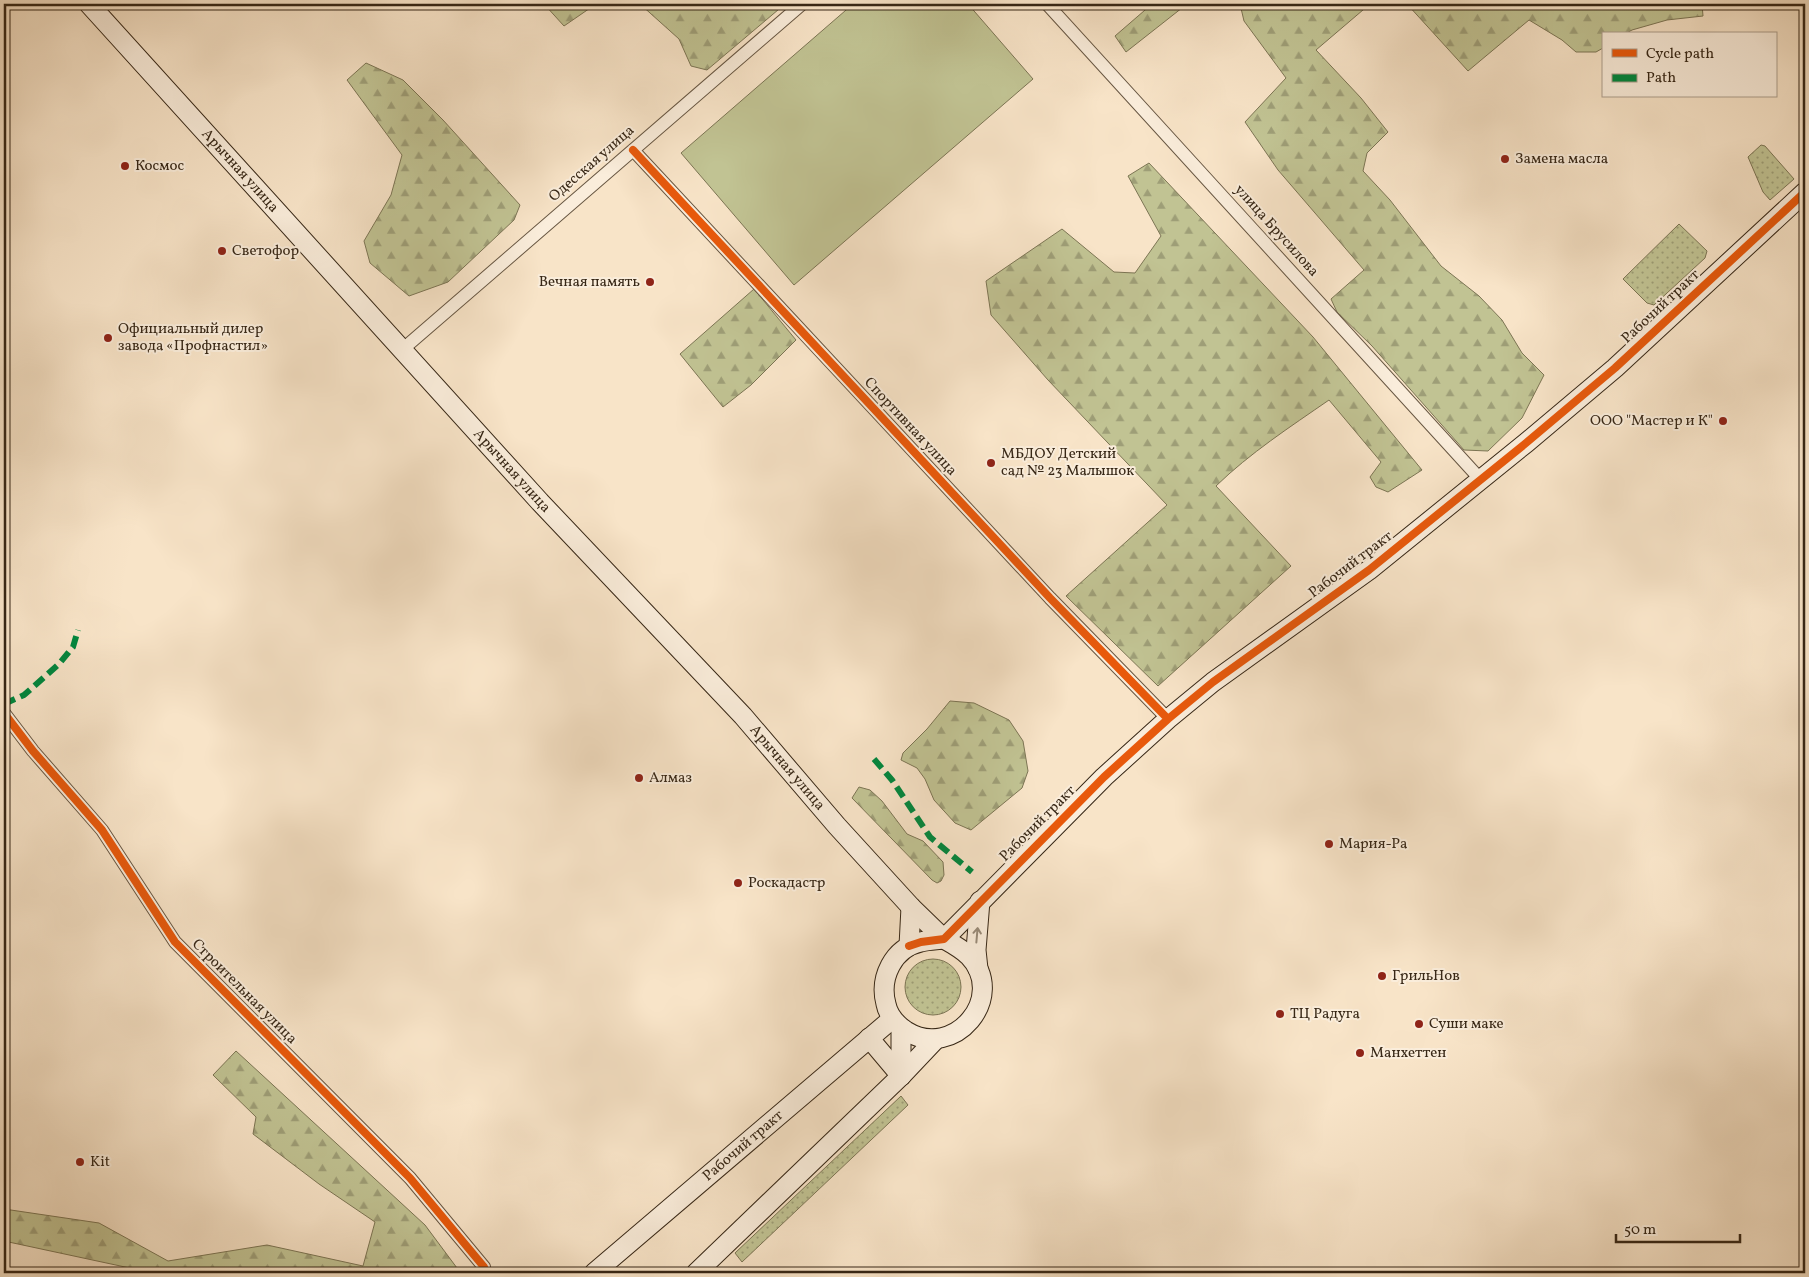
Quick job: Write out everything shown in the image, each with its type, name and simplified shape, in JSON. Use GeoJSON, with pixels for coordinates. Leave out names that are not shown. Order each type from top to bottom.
{"type":"FeatureCollection","features":[{"type":"Feature","properties":{"kind":"main road","name":"Арычная улица"},"geometry":{"type":"LineString","coordinates":[[88,4],[540,502],[742,716],[837,826],[911,907],[944,939]]}},
{"type":"Feature","properties":{"kind":"main road","name":"Рабочий тракт"},"geometry":{"type":"LineString","coordinates":[[944,939],[1104,777],[1168,719],[1213,682],[1369,570],[1454,504],[1480,480],[1615,368],[1805,192]]}},
{"type":"Feature","properties":{"kind":"main road"},"geometry":{"type":"LineString","coordinates":[[978,969],[970,957],[960,948],[944,939],[921,942],[909,946],[897,955],[889,967],[884,981],[883,994],[886,1007],[897,1023],[912,1034],[924,1038],[936,1039],[956,1033],[971,1020],[978,1009],[982,995],[976,943],[980,901]]}},
{"type":"Feature","properties":{"kind":"main road"},"geometry":{"type":"LineString","coordinates":[[909,946],[911,907]]}},
{"type":"Feature","properties":{"kind":"main road","name":"Рабочий тракт"},"geometry":{"type":"LineString","coordinates":[[594,1273],[869,1038],[897,1023]]}},
{"type":"Feature","properties":{"kind":"main road"},"geometry":{"type":"LineString","coordinates":[[897,1023],[902,1076]]}},
{"type":"Feature","properties":{"kind":"main road"},"geometry":{"type":"LineString","coordinates":[[869,1038],[902,1076]]}},
{"type":"Feature","properties":{"kind":"main road"},"geometry":{"type":"LineString","coordinates":[[696,1273],[902,1076],[936,1039]]}},
{"type":"Feature","properties":{"kind":"street","name":"Одесская улица"},"geometry":{"type":"LineString","coordinates":[[403,349],[802,4]]}},
{"type":"Feature","properties":{"kind":"street","name":"улица Брусилова"},"geometry":{"type":"LineString","coordinates":[[1047,4],[1480,480]]}},
{"type":"Feature","properties":{"kind":"street","name":"Спортивная улица"},"geometry":{"type":"LineString","coordinates":[[634,150],[1050,598],[1168,719]]}},
{"type":"Feature","properties":{"kind":"street","name":"Строительная улица"},"geometry":{"type":"LineString","coordinates":[[4,713],[33,751],[102,830],[175,942],[410,1178],[484,1267],[485,1273]]}},
{"type":"Feature","properties":{"kind":"green space"},"geometry":{"type":"Polygon","coordinates":[[[544,4],[596,4],[564,26],[544,4]]]}},
{"type":"Feature","properties":{"kind":"green space"},"geometry":{"type":"Polygon","coordinates":[[[640,4],[785,4],[707,70],[691,66],[679,39],[640,4]]]}},
{"type":"Feature","properties":{"kind":"green space"},"geometry":{"type":"Polygon","coordinates":[[[853,4],[968,4],[1033,79],[794,285],[681,153],[853,4]]]}},
{"type":"Feature","properties":{"kind":"green space"},"geometry":{"type":"Polygon","coordinates":[[[1152,4],[1187,4],[1126,52],[1115,36],[1152,4]]]}},
{"type":"Feature","properties":{"kind":"green space"},"geometry":{"type":"Polygon","coordinates":[[[1240,4],[1370,4],[1316,50],[1361,98],[1388,132],[1367,153],[1363,171],[1390,200],[1441,266],[1479,296],[1502,320],[1522,353],[1544,375],[1522,418],[1488,451],[1464,450],[1372,346],[1337,312],[1331,299],[1364,270],[1278,170],[1245,122],[1286,78],[1244,21],[1240,4]]]}},
{"type":"Feature","properties":{"kind":"green space"},"geometry":{"type":"Polygon","coordinates":[[[1407,4],[1702,4],[1703,16],[1667,20],[1628,32],[1602,32],[1602,49],[1596,52],[1576,52],[1562,40],[1529,20],[1468,71],[1407,4]]]}},
{"type":"Feature","properties":{"kind":"green space"},"geometry":{"type":"Polygon","coordinates":[[[366,63],[403,80],[443,120],[520,205],[514,220],[448,282],[409,296],[370,263],[364,241],[391,195],[402,155],[347,80],[366,63]]]}},
{"type":"Feature","properties":{"kind":"green space"},"geometry":{"type":"Polygon","coordinates":[[[1761,145],[1765,146],[1794,179],[1770,200],[1763,192],[1748,157],[1761,145]]]}},
{"type":"Feature","properties":{"kind":"green space"},"geometry":{"type":"Polygon","coordinates":[[[1149,163],[1313,337],[1422,470],[1388,492],[1376,487],[1370,477],[1381,462],[1329,400],[1243,462],[1216,486],[1291,566],[1158,686],[1066,596],[1167,505],[1048,380],[991,315],[986,281],[1062,229],[1114,272],[1135,273],[1161,236],[1128,176],[1149,163]]]}},
{"type":"Feature","properties":{"kind":"green space"},"geometry":{"type":"Polygon","coordinates":[[[1679,224],[1707,251],[1705,258],[1654,305],[1647,303],[1623,279],[1679,224]]]}},
{"type":"Feature","properties":{"kind":"green space"},"geometry":{"type":"Polygon","coordinates":[[[754,289],[796,340],[751,385],[723,407],[680,354],[754,289]]]}},
{"type":"Feature","properties":{"kind":"green space"},"geometry":{"type":"Polygon","coordinates":[[[950,701],[974,703],[1009,720],[1023,741],[1028,771],[1022,788],[971,830],[955,823],[934,800],[925,779],[917,768],[901,760],[903,753],[927,729],[950,701]]]}},
{"type":"Feature","properties":{"kind":"green space"},"geometry":{"type":"Polygon","coordinates":[[[859,787],[870,790],[882,801],[907,834],[923,841],[943,862],[944,875],[941,881],[937,883],[932,880],[852,798],[859,787]]]}},
{"type":"Feature","properties":{"kind":"green space"},"geometry":{"type":"Polygon","coordinates":[[[933,959],[944,961],[953,967],[959,976],[961,987],[959,998],[953,1007],[944,1013],[933,1015],[922,1013],[913,1007],[907,998],[905,987],[907,976],[913,967],[922,961],[933,959]]]}},
{"type":"Feature","properties":{"kind":"green space"},"geometry":{"type":"Polygon","coordinates":[[[236,1051],[425,1225],[457,1268],[455,1273],[153,1273],[4,1241],[4,1209],[99,1223],[168,1261],[267,1245],[363,1266],[375,1222],[319,1184],[253,1134],[256,1117],[213,1075],[236,1051]]]}},
{"type":"Feature","properties":{"kind":"green space"},"geometry":{"type":"Polygon","coordinates":[[[901,1096],[908,1105],[742,1262],[735,1253],[901,1096]]]}},
{"type":"Feature","properties":{"kind":"marked path"},"geometry":{"type":"LineString","coordinates":[[4,704],[24,695],[59,664],[73,647],[78,630]]}},
{"type":"Feature","properties":{"kind":"marked path"},"geometry":{"type":"LineString","coordinates":[[874,759],[892,780],[930,837],[972,872]]}},
{"type":"Feature","properties":{"kind":"cycle path"},"geometry":{"type":"LineString","coordinates":[[633,150],[1050,598],[1168,719]]}},
{"type":"Feature","properties":{"kind":"cycle path"},"geometry":{"type":"LineString","coordinates":[[909,946],[921,942],[944,939],[1104,777],[1168,719],[1213,682],[1369,570],[1526,443],[1615,368],[1805,192]]}},
{"type":"Feature","properties":{"kind":"cycle path"},"geometry":{"type":"LineString","coordinates":[[4,713],[33,751],[102,830],[175,942],[410,1178],[484,1267],[485,1273]]}},
{"type":"Feature","properties":{"kind":"place","name":"Замена масла"},"geometry":{"type":"Point","coordinates":[1505,159]}},
{"type":"Feature","properties":{"kind":"place","name":"Космос"},"geometry":{"type":"Point","coordinates":[125,166]}},
{"type":"Feature","properties":{"kind":"place","name":"Светофор"},"geometry":{"type":"Point","coordinates":[222,251]}},
{"type":"Feature","properties":{"kind":"place","name":"Вечная память"},"geometry":{"type":"Point","coordinates":[650,282]}},
{"type":"Feature","properties":{"kind":"place","name":"Официальный дилер завода «Профнастил»"},"geometry":{"type":"Point","coordinates":[108,338]}},
{"type":"Feature","properties":{"kind":"place","name":"ООО \"Мастер и К\""},"geometry":{"type":"Point","coordinates":[1723,421]}},
{"type":"Feature","properties":{"kind":"place","name":"МБДОУ Детский сад № 23 Малышок"},"geometry":{"type":"Point","coordinates":[991,463]}},
{"type":"Feature","properties":{"kind":"place","name":"Алмаз"},"geometry":{"type":"Point","coordinates":[639,778]}},
{"type":"Feature","properties":{"kind":"place","name":"Мария-Ра"},"geometry":{"type":"Point","coordinates":[1329,844]}},
{"type":"Feature","properties":{"kind":"place","name":"Роскадастр"},"geometry":{"type":"Point","coordinates":[738,883]}},
{"type":"Feature","properties":{"kind":"place","name":"ГрильНов"},"geometry":{"type":"Point","coordinates":[1382,976]}},
{"type":"Feature","properties":{"kind":"place","name":"ТЦ Радуга"},"geometry":{"type":"Point","coordinates":[1280,1014]}},
{"type":"Feature","properties":{"kind":"place","name":"Суши маке"},"geometry":{"type":"Point","coordinates":[1419,1024]}},
{"type":"Feature","properties":{"kind":"place","name":"Манхеттен"},"geometry":{"type":"Point","coordinates":[1360,1053]}},
{"type":"Feature","properties":{"kind":"place","name":"Kit"},"geometry":{"type":"Point","coordinates":[80,1162]}}]}
